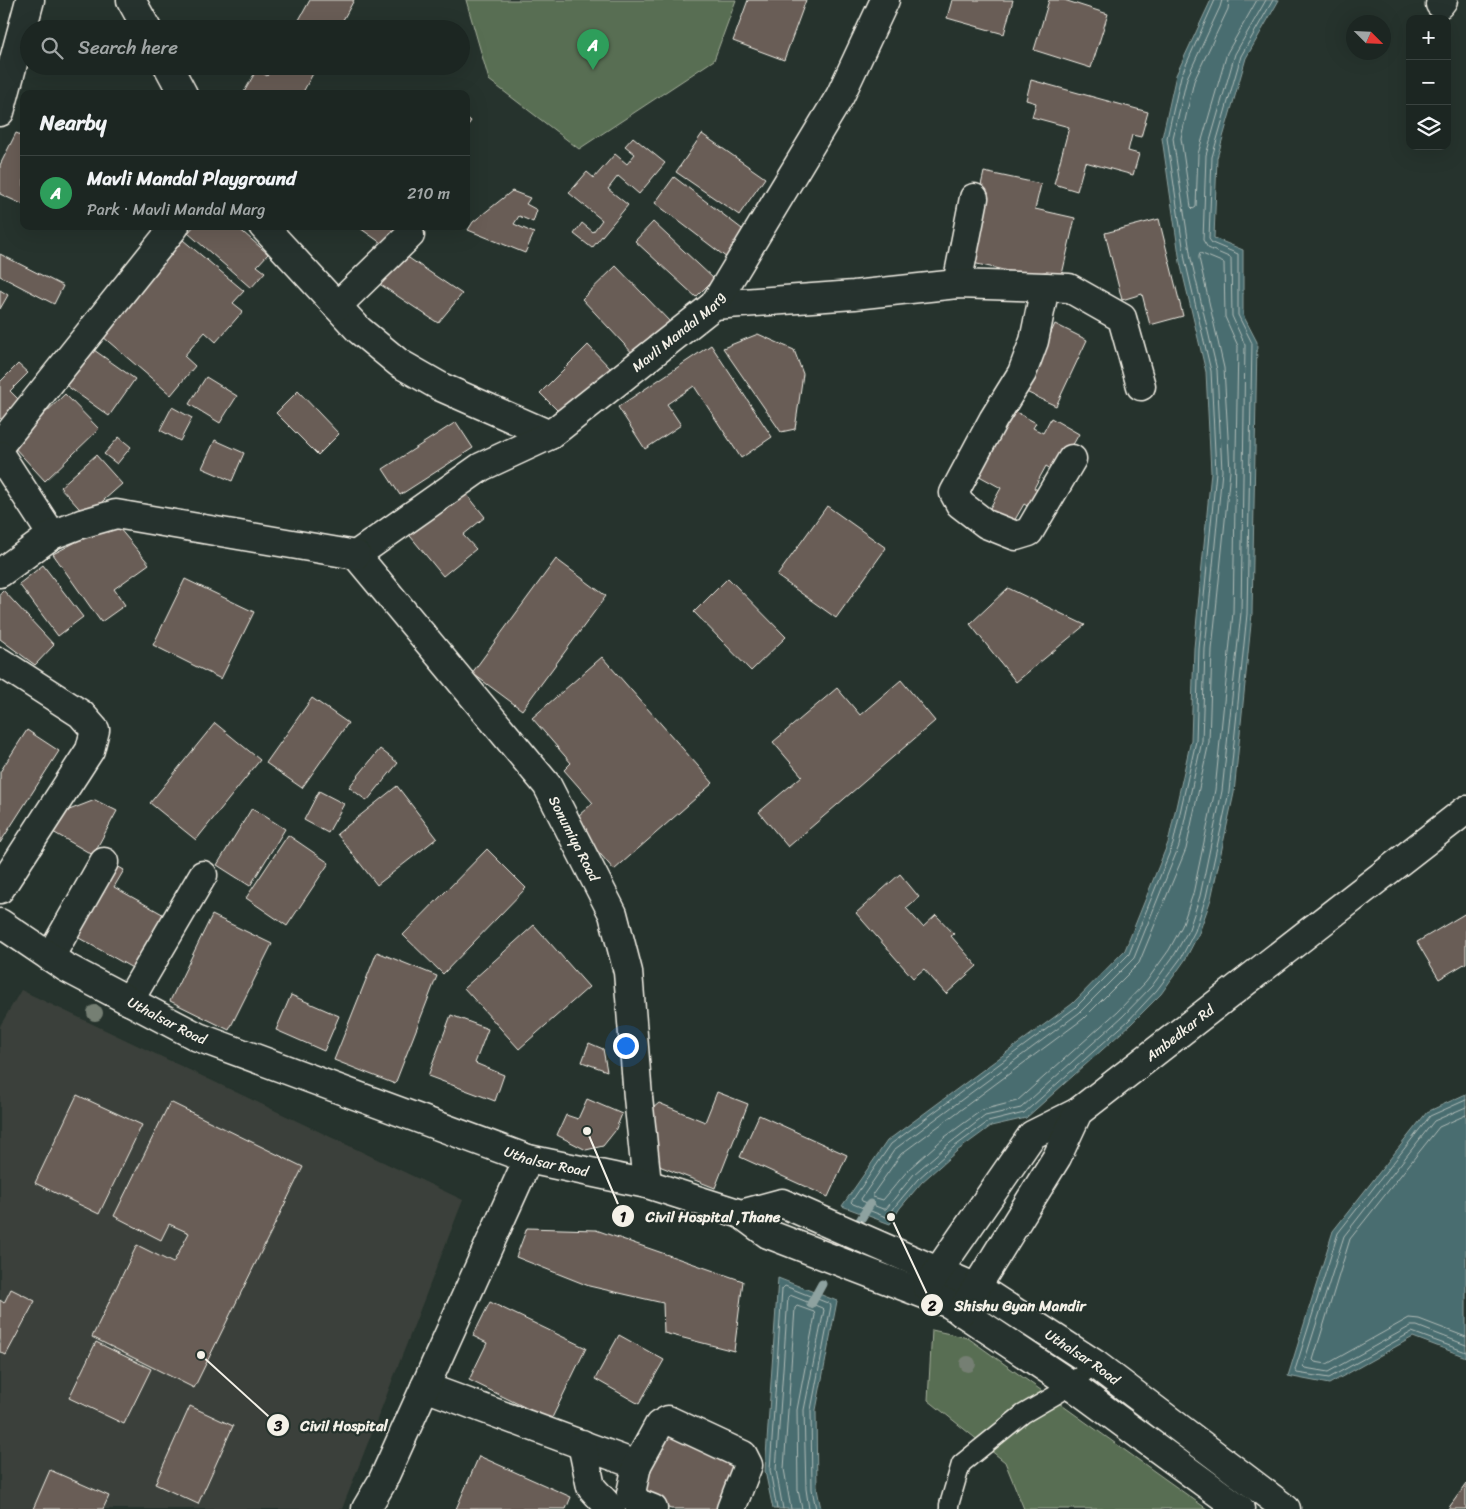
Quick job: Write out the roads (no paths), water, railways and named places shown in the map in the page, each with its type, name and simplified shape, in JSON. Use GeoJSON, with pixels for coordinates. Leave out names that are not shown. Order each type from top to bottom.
{"type":"FeatureCollection","features":[{"type":"Feature","properties":{"kind":"street"},"geometry":{"type":"LineString","coordinates":[[25,20],[30,0]]}},
{"type":"Feature","properties":{"kind":"street"},"geometry":{"type":"LineString","coordinates":[[131,0],[142,20]]}},
{"type":"Feature","properties":{"kind":"street","name":"Mavli Mandal Marg"},"geometry":{"type":"LineString","coordinates":[[356,555],[481,467],[550,435],[714,305],[840,96],[885,0]]}},
{"type":"Feature","properties":{"kind":"street"},"geometry":{"type":"LineString","coordinates":[[0,112],[20,37]]}},
{"type":"Feature","properties":{"kind":"street"},"geometry":{"type":"LineString","coordinates":[[173,75],[181,90]]}},
{"type":"Feature","properties":{"kind":"street"},"geometry":{"type":"LineString","coordinates":[[957,284],[974,198]]}},
{"type":"Feature","properties":{"kind":"street"},"geometry":{"type":"LineString","coordinates":[[0,445],[172,230]]}},
{"type":"Feature","properties":{"kind":"street"},"geometry":{"type":"LineString","coordinates":[[267,230],[359,330],[399,363],[442,387],[550,435]]}},
{"type":"Feature","properties":{"kind":"street"},"geometry":{"type":"LineString","coordinates":[[337,306],[410,235]]}},
{"type":"Feature","properties":{"kind":"street"},"geometry":{"type":"LineString","coordinates":[[714,305],[854,295],[957,284],[1069,288],[1122,318],[1140,386]]}},
{"type":"Feature","properties":{"kind":"street"},"geometry":{"type":"LineString","coordinates":[[1045,287],[1034,341],[1022,372],[993,420],[954,493],[960,504],[986,524],[1016,536],[1029,532],[1072,459]]}},
{"type":"Feature","properties":{"kind":"street"},"geometry":{"type":"LineString","coordinates":[[0,455],[52,535]]}},
{"type":"Feature","properties":{"kind":"street"},"geometry":{"type":"LineString","coordinates":[[0,573],[52,535],[116,514],[356,555]]}},
{"type":"Feature","properties":{"kind":"street","name":"Sonumiya Road"},"geometry":{"type":"LineString","coordinates":[[356,555],[547,785],[613,914],[628,972],[647,1184]]}},
{"type":"Feature","properties":{"kind":"street"},"geometry":{"type":"LineString","coordinates":[[0,662],[81,714],[95,730],[90,750],[0,889]]}},
{"type":"Feature","properties":{"kind":"street","name":"Ambedkar Rd"},"geometry":{"type":"LineString","coordinates":[[961,1312],[1056,1156],[1078,1112],[1466,810]]}},
{"type":"Feature","properties":{"kind":"street"},"geometry":{"type":"LineString","coordinates":[[50,957],[104,862]]}},
{"type":"Feature","properties":{"kind":"street"},"geometry":{"type":"LineString","coordinates":[[129,1001],[202,875]]}},
{"type":"Feature","properties":{"kind":"street","name":"Uthalsar Road"},"geometry":{"type":"LineString","coordinates":[[0,923],[65,967],[198,1037],[528,1159],[647,1184],[741,1214],[782,1203],[976,1288],[1095,1364],[1286,1509]]}},
{"type":"Feature","properties":{"kind":"street"},"geometry":{"type":"LineString","coordinates":[[923,1294],[1032,1135],[1078,1112]]}},
{"type":"Feature","properties":{"kind":"street"},"geometry":{"type":"LineString","coordinates":[[366,1509],[382,1482],[528,1159]]}},
{"type":"Feature","properties":{"kind":"street"},"geometry":{"type":"LineString","coordinates":[[741,1214],[768,1234],[950,1304],[1070,1384],[1240,1509]]}},
{"type":"Feature","properties":{"kind":"street"},"geometry":{"type":"LineString","coordinates":[[425,1387],[637,1465]]}},
{"type":"Feature","properties":{"kind":"street"},"geometry":{"type":"LineString","coordinates":[[653,1509],[638,1503],[631,1493],[637,1465],[660,1425],[668,1420],[743,1455],[748,1465],[731,1509]]}},
{"type":"Feature","properties":{"kind":"street"},"geometry":{"type":"LineString","coordinates":[[582,1444],[591,1487],[611,1509]]}},
{"type":"Feature","properties":{"kind":"lane"},"geometry":{"type":"LineString","coordinates":[[949,1509],[961,1464],[1023,1414],[1059,1392],[1095,1364]]}},
{"type":"Feature","properties":{"kind":"water"},"geometry":{"type":"Polygon","coordinates":[[[1211,0],[1279,0],[1246,58],[1217,158],[1214,238],[1243,250],[1243,315],[1257,342],[1252,614],[1234,793],[1211,899],[1199,933],[1185,960],[1161,994],[1131,1024],[1026,1118],[991,1126],[957,1151],[922,1182],[900,1208],[890,1224],[842,1206],[887,1141],[1072,1004],[1125,950],[1168,843],[1191,740],[1194,648],[1211,472],[1206,372],[1180,262],[1162,138],[1176,75],[1211,0]]]}},
{"type":"Feature","properties":{"kind":"water"},"geometry":{"type":"Polygon","coordinates":[[[1466,1094],[1466,1357],[1413,1337],[1329,1384],[1288,1376],[1333,1231],[1427,1112],[1466,1094]]]}},
{"type":"Feature","properties":{"kind":"water"},"geometry":{"type":"Polygon","coordinates":[[[778,1278],[837,1301],[816,1410],[817,1489],[821,1509],[773,1509],[765,1471],[778,1278]]]}},
{"type":"Feature","properties":{"kind":"waterway"},"geometry":{"type":"LineString","coordinates":[[856,1227],[870,1204]]}},
{"type":"Feature","properties":{"kind":"waterway"},"geometry":{"type":"LineString","coordinates":[[811,1304],[822,1284]]}},
{"type":"Feature","properties":{"kind":"place","name":"Mavli Mandal Playground"},"geometry":{"type":"Point","coordinates":[593,70]}},
{"type":"Feature","properties":{"kind":"place","name":"Civil Hospital ,Thane"},"geometry":{"type":"Point","coordinates":[587,1131]}},
{"type":"Feature","properties":{"kind":"place","name":"Shishu Gyan Mandir"},"geometry":{"type":"Point","coordinates":[891,1217]}},
{"type":"Feature","properties":{"kind":"place","name":"Civil Hospital"},"geometry":{"type":"Point","coordinates":[201,1355]}}]}
